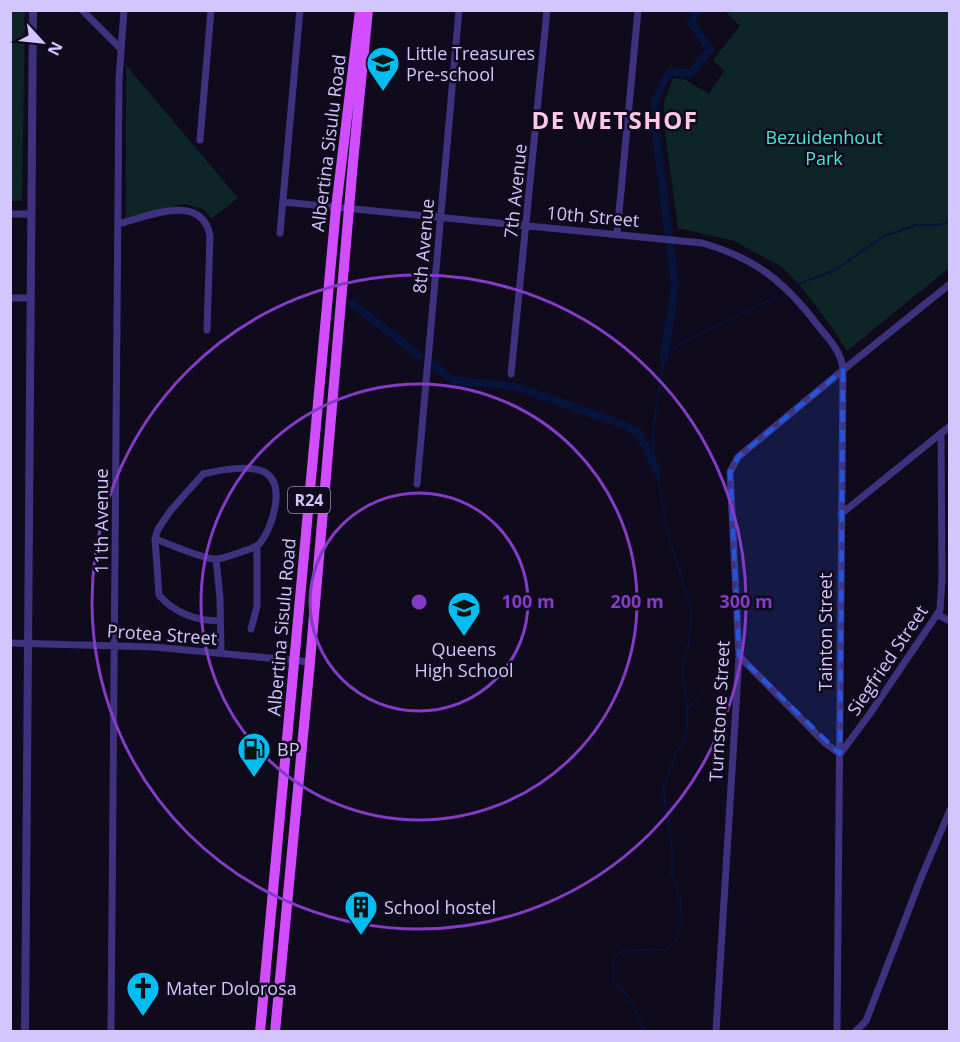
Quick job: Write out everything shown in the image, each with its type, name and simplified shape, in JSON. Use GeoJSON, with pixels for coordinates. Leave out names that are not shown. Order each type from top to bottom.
{"type":"FeatureCollection","features":[{"type":"Feature","properties":{"kind":"main road","name":"Albertina Sisulu Road"},"geometry":{"type":"LineString","coordinates":[[260,1032],[336,208],[360,10]]}},
{"type":"Feature","properties":{"kind":"main road","name":"Albertina Sisulu Road"},"geometry":{"type":"LineString","coordinates":[[275,1032],[368,10]]}},
{"type":"Feature","properties":{"kind":"street"},"geometry":{"type":"LineString","coordinates":[[25,1032],[33,10]]}},
{"type":"Feature","properties":{"kind":"street"},"geometry":{"type":"LineString","coordinates":[[82,10],[121,50]]}},
{"type":"Feature","properties":{"kind":"street","name":"11th Avenue"},"geometry":{"type":"LineString","coordinates":[[111,1032],[118,224],[121,50],[124,10]]}},
{"type":"Feature","properties":{"kind":"street"},"geometry":{"type":"LineString","coordinates":[[200,140],[211,10]]}},
{"type":"Feature","properties":{"kind":"street"},"geometry":{"type":"LineString","coordinates":[[280,233],[300,10]]}},
{"type":"Feature","properties":{"kind":"street","name":"8th Avenue"},"geometry":{"type":"LineString","coordinates":[[417,484],[459,10]]}},
{"type":"Feature","properties":{"kind":"street","name":"7th Avenue"},"geometry":{"type":"LineString","coordinates":[[511,374],[548,10]]}},
{"type":"Feature","properties":{"kind":"street"},"geometry":{"type":"LineString","coordinates":[[617,234],[638,10]]}},
{"type":"Feature","properties":{"kind":"street","name":"10th Street"},"geometry":{"type":"LineString","coordinates":[[283,202],[670,238],[702,243],[749,261],[772,276],[796,297],[839,353],[843,370]]}},
{"type":"Feature","properties":{"kind":"street"},"geometry":{"type":"LineString","coordinates":[[118,224],[180,209],[192,210],[206,221],[210,236],[207,330]]}},
{"type":"Feature","properties":{"kind":"street"},"geometry":{"type":"LineString","coordinates":[[10,214],[31,214]]}},
{"type":"Feature","properties":{"kind":"street"},"geometry":{"type":"LineString","coordinates":[[843,370],[950,284]]}},
{"type":"Feature","properties":{"kind":"street"},"geometry":{"type":"LineString","coordinates":[[10,298],[30,298]]}},
{"type":"Feature","properties":{"kind":"street","name":"Tainton Street"},"geometry":{"type":"LineString","coordinates":[[837,1032],[843,370]]}},
{"type":"Feature","properties":{"kind":"street","name":"Turnstone Street"},"geometry":{"type":"LineString","coordinates":[[716,1032],[739,656],[730,480],[732,467],[745,451],[843,370]]}},
{"type":"Feature","properties":{"kind":"street"},"geometry":{"type":"LineString","coordinates":[[841,514],[950,426]]}},
{"type":"Feature","properties":{"kind":"street","name":"Siegfried Street"},"geometry":{"type":"LineString","coordinates":[[840,754],[938,615],[941,606],[941,433]]}},
{"type":"Feature","properties":{"kind":"street"},"geometry":{"type":"LineString","coordinates":[[220,621],[193,619],[161,597],[158,591],[156,539],[158,529],[171,510],[203,474],[252,468],[268,474],[273,479],[274,486],[273,519],[257,546],[256,606],[251,629]]}},
{"type":"Feature","properties":{"kind":"street"},"geometry":{"type":"LineString","coordinates":[[156,539],[216,559],[257,546]]}},
{"type":"Feature","properties":{"kind":"street"},"geometry":{"type":"LineString","coordinates":[[216,559],[221,653]]}},
{"type":"Feature","properties":{"kind":"street"},"geometry":{"type":"LineString","coordinates":[[938,615],[950,621]]}},
{"type":"Feature","properties":{"kind":"street","name":"Protea Street"},"geometry":{"type":"LineString","coordinates":[[10,643],[115,645],[310,662]]}},
{"type":"Feature","properties":{"kind":"street"},"geometry":{"type":"LineString","coordinates":[[739,656],[825,743],[840,754]]}},
{"type":"Feature","properties":{"kind":"street"},"geometry":{"type":"LineString","coordinates":[[855,1032],[866,1021],[950,810]]}},
{"type":"Feature","properties":{"kind":"highlighted area"},"geometry":{"type":"Polygon","coordinates":[[[843,370],[840,754],[739,656],[730,472],[738,457],[843,370]]]}},
{"type":"Feature","properties":{"kind":"green space"},"geometry":{"type":"Polygon","coordinates":[[[11,10],[25,11],[22,201],[11,201],[11,10]]]}},
{"type":"Feature","properties":{"kind":"green space","name":"Bezuidenhout Park"},"geometry":{"type":"Polygon","coordinates":[[[725,11],[949,11],[949,268],[847,351],[799,284],[782,267],[734,241],[678,228],[664,124],[664,102],[673,78],[686,80],[709,94],[724,71],[713,60],[740,26],[725,11]]]}},
{"type":"Feature","properties":{"kind":"green space"},"geometry":{"type":"Polygon","coordinates":[[[126,65],[238,198],[212,218],[203,209],[185,204],[126,218],[126,65]]]}},
{"type":"Feature","properties":{"kind":"waterway"},"geometry":{"type":"LineString","coordinates":[[664,359],[675,286],[654,119],[655,99],[669,72],[691,73],[710,49],[691,23],[697,10]]}},
{"type":"Feature","properties":{"kind":"waterway"},"geometry":{"type":"LineString","coordinates":[[799,284],[835,270],[884,236],[916,225],[938,225],[950,222]]}},
{"type":"Feature","properties":{"kind":"waterway"},"geometry":{"type":"LineString","coordinates":[[645,1032],[629,998],[614,981],[613,962],[618,953],[624,951],[668,949],[676,939],[682,922],[680,898],[672,874],[672,849],[663,788],[676,753],[684,741],[687,727],[687,703],[682,671],[689,643],[692,613],[668,533],[653,446],[653,431],[664,359],[680,344],[776,297]]}},
{"type":"Feature","properties":{"kind":"waterway"},"geometry":{"type":"LineString","coordinates":[[353,304],[420,356]]}},
{"type":"Feature","properties":{"kind":"waterway"},"geometry":{"type":"LineString","coordinates":[[434,365],[452,380],[517,387],[624,425],[639,433],[657,471]]}},
{"type":"Feature","properties":{"kind":"waterway"},"geometry":{"type":"LineString","coordinates":[[688,709],[702,694]]}},
{"type":"Feature","properties":{"kind":"place","name":"Little Treasures Pre-school"},"geometry":{"type":"Point","coordinates":[383,92]}},
{"type":"Feature","properties":{"kind":"place","name":"Queens High School"},"geometry":{"type":"Point","coordinates":[464,637]}},
{"type":"Feature","properties":{"kind":"place","name":"BP"},"geometry":{"type":"Point","coordinates":[254,778]}},
{"type":"Feature","properties":{"kind":"place","name":"School hostel"},"geometry":{"type":"Point","coordinates":[361,936]}},
{"type":"Feature","properties":{"kind":"place","name":"Mater Dolorosa"},"geometry":{"type":"Point","coordinates":[143,1017]}},
{"type":"Feature","properties":{"kind":"district","name":"DE WETSHOF"},"geometry":{"type":"Point","coordinates":[615,119]}}]}
